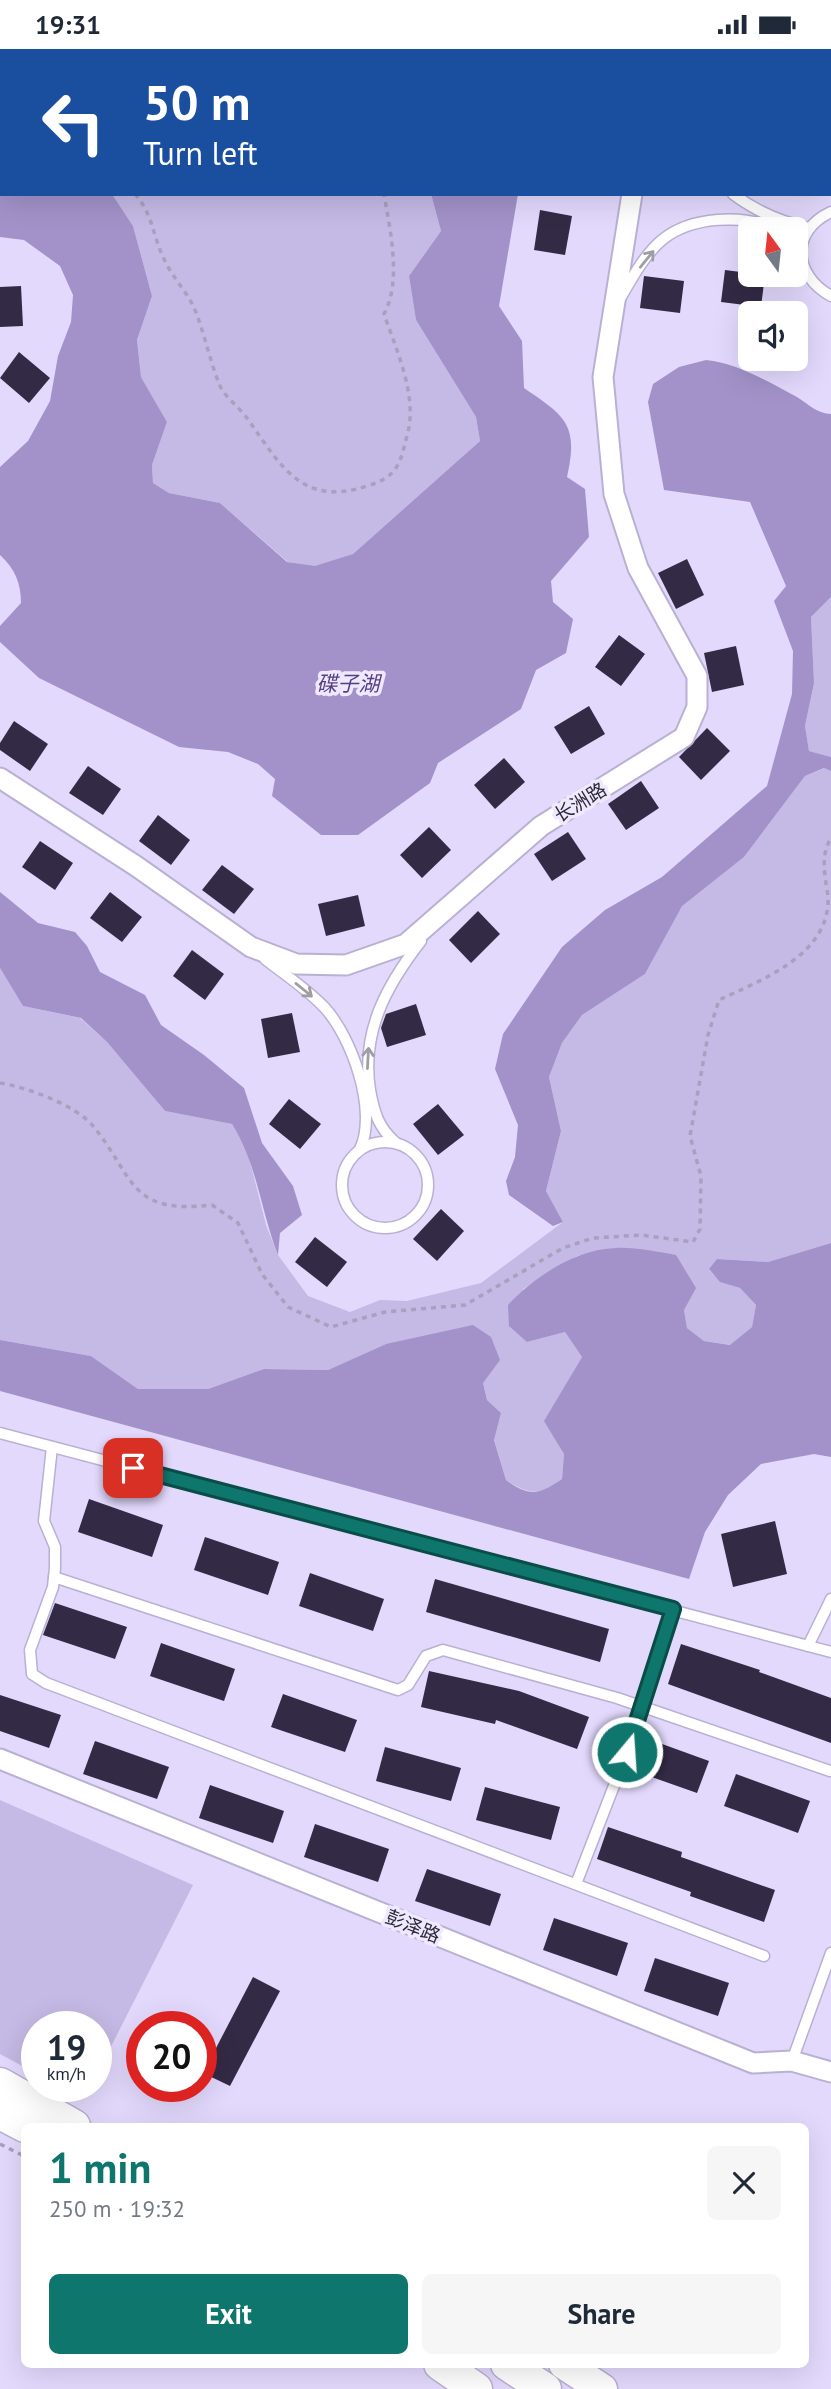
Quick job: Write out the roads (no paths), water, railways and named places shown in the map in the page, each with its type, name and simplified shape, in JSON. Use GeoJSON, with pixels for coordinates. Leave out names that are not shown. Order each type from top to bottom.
{"type":"FeatureCollection","features":[{"type":"Feature","properties":{"kind":"highway"},"geometry":{"type":"LineString","coordinates":[[0,2084],[69,2123]]}},
{"type":"Feature","properties":{"kind":"highway"},"geometry":{"type":"LineString","coordinates":[[0,2113],[21,2124]]}},
{"type":"Feature","properties":{"kind":"highway"},"geometry":{"type":"LineString","coordinates":[[446,2368],[476,2389]]}},
{"type":"Feature","properties":{"kind":"highway"},"geometry":{"type":"LineString","coordinates":[[513,2368],[545,2389]]}},
{"type":"Feature","properties":{"kind":"main road"},"geometry":{"type":"LineString","coordinates":[[570,2368],[602,2389]]}},
{"type":"Feature","properties":{"kind":"street","name":"长洲路"},"geometry":{"type":"LineString","coordinates":[[0,778],[136,866],[251,947],[296,964],[346,965],[406,944],[541,826],[684,737],[697,707],[697,676],[638,568],[614,493],[603,377],[632,196]]}},
{"type":"Feature","properties":{"kind":"street","name":"彭泽路"},"geometry":{"type":"LineString","coordinates":[[0,1759],[753,2063],[792,2061],[831,2072]]}},
{"type":"Feature","properties":{"kind":"lane"},"geometry":{"type":"LineString","coordinates":[[736,196],[762,213],[783,222],[809,228],[831,212]]}},
{"type":"Feature","properties":{"kind":"lane"},"geometry":{"type":"LineString","coordinates":[[611,316],[635,274],[663,239],[704,222],[738,218]]}},
{"type":"Feature","properties":{"kind":"lane"},"geometry":{"type":"LineString","coordinates":[[808,276],[810,281],[831,296]]}},
{"type":"Feature","properties":{"kind":"lane"},"geometry":{"type":"LineString","coordinates":[[395,1142],[371,1143],[359,1151],[345,1165],[341,1179],[344,1201],[361,1222],[380,1229],[400,1226],[418,1214],[428,1193],[426,1170],[419,1157],[380,1129],[368,1072],[369,1042],[379,1007],[400,968],[445,911]]}},
{"type":"Feature","properties":{"kind":"lane"},"geometry":{"type":"LineString","coordinates":[[251,947],[324,1007],[342,1030],[353,1055],[367,1111],[366,1135],[359,1151]]}},
{"type":"Feature","properties":{"kind":"lane"},"geometry":{"type":"LineString","coordinates":[[0,1433],[831,1652]]}},
{"type":"Feature","properties":{"kind":"lane"},"geometry":{"type":"LineString","coordinates":[[52,1447],[44,1521],[55,1547],[54,1577],[30,1650],[32,1674],[72,1692],[764,1956]]}},
{"type":"Feature","properties":{"kind":"lane"},"geometry":{"type":"LineString","coordinates":[[54,1577],[398,1690],[408,1685],[426,1656],[443,1650],[642,1706],[830,1772]]}},
{"type":"Feature","properties":{"kind":"lane"},"geometry":{"type":"LineString","coordinates":[[808,1646],[831,1599]]}},
{"type":"Feature","properties":{"kind":"lane"},"geometry":{"type":"LineString","coordinates":[[576,1884],[642,1706],[673,1609]]}},
{"type":"Feature","properties":{"kind":"lane"},"geometry":{"type":"LineString","coordinates":[[792,2061],[831,1953]]}},
{"type":"Feature","properties":{"kind":"water","name":"碟子湖"},"geometry":{"type":"Polygon","coordinates":[[[0,196],[113,196],[133,226],[152,296],[137,340],[141,377],[167,422],[152,465],[153,483],[169,493],[220,503],[287,562],[315,566],[353,554],[480,441],[476,417],[416,320],[409,276],[441,231],[432,196],[518,196],[499,306],[522,341],[524,388],[559,414],[569,433],[571,445],[567,477],[585,489],[589,537],[551,581],[553,602],[573,619],[566,653],[536,670],[521,709],[438,763],[430,783],[358,835],[321,835],[272,796],[275,779],[258,764],[228,752],[179,747],[39,678],[0,642],[0,626],[21,603],[16,577],[0,555],[0,467],[28,441],[50,401],[58,356],[71,322],[73,295],[60,266],[24,240],[0,237],[0,196]]]}},
{"type":"Feature","properties":{"kind":"water"},"geometry":{"type":"Polygon","coordinates":[[[706,360],[729,365],[738,368],[738,371],[753,374],[817,410],[831,414],[831,597],[811,617],[814,683],[805,726],[809,751],[831,757],[831,771],[824,768],[805,776],[744,857],[682,906],[645,974],[582,1015],[562,1043],[549,1077],[561,1131],[546,1191],[563,1222],[553,1226],[509,1195],[506,1181],[515,1157],[518,1125],[495,1069],[503,1034],[562,947],[605,910],[662,877],[767,786],[792,694],[793,651],[774,601],[786,586],[750,502],[664,490],[648,402],[653,384],[679,367],[706,360]]]}},
{"type":"Feature","properties":{"kind":"water"},"geometry":{"type":"Polygon","coordinates":[[[0,892],[38,923],[75,932],[87,946],[100,972],[145,995],[161,1025],[204,1055],[244,1088],[262,1143],[293,1186],[302,1215],[280,1233],[278,1255],[253,1171],[232,1124],[165,1111],[107,1042],[81,1018],[23,1006],[0,968],[0,892]]]}},
{"type":"Feature","properties":{"kind":"water"},"geometry":{"type":"Polygon","coordinates":[[[831,1243],[831,1457],[814,1454],[761,1464],[728,1495],[705,1532],[689,1579],[0,1391],[0,1340],[91,1356],[138,1389],[208,1389],[264,1369],[328,1370],[386,1344],[473,1325],[491,1337],[500,1360],[483,1383],[487,1400],[501,1413],[494,1440],[506,1480],[528,1491],[540,1491],[562,1479],[564,1454],[544,1421],[582,1357],[565,1332],[527,1342],[509,1326],[508,1305],[530,1284],[571,1259],[601,1250],[631,1248],[676,1255],[696,1288],[684,1310],[687,1328],[704,1341],[730,1345],[752,1327],[756,1305],[740,1288],[720,1282],[709,1269],[717,1259],[768,1262],[831,1243]]]}}]}
